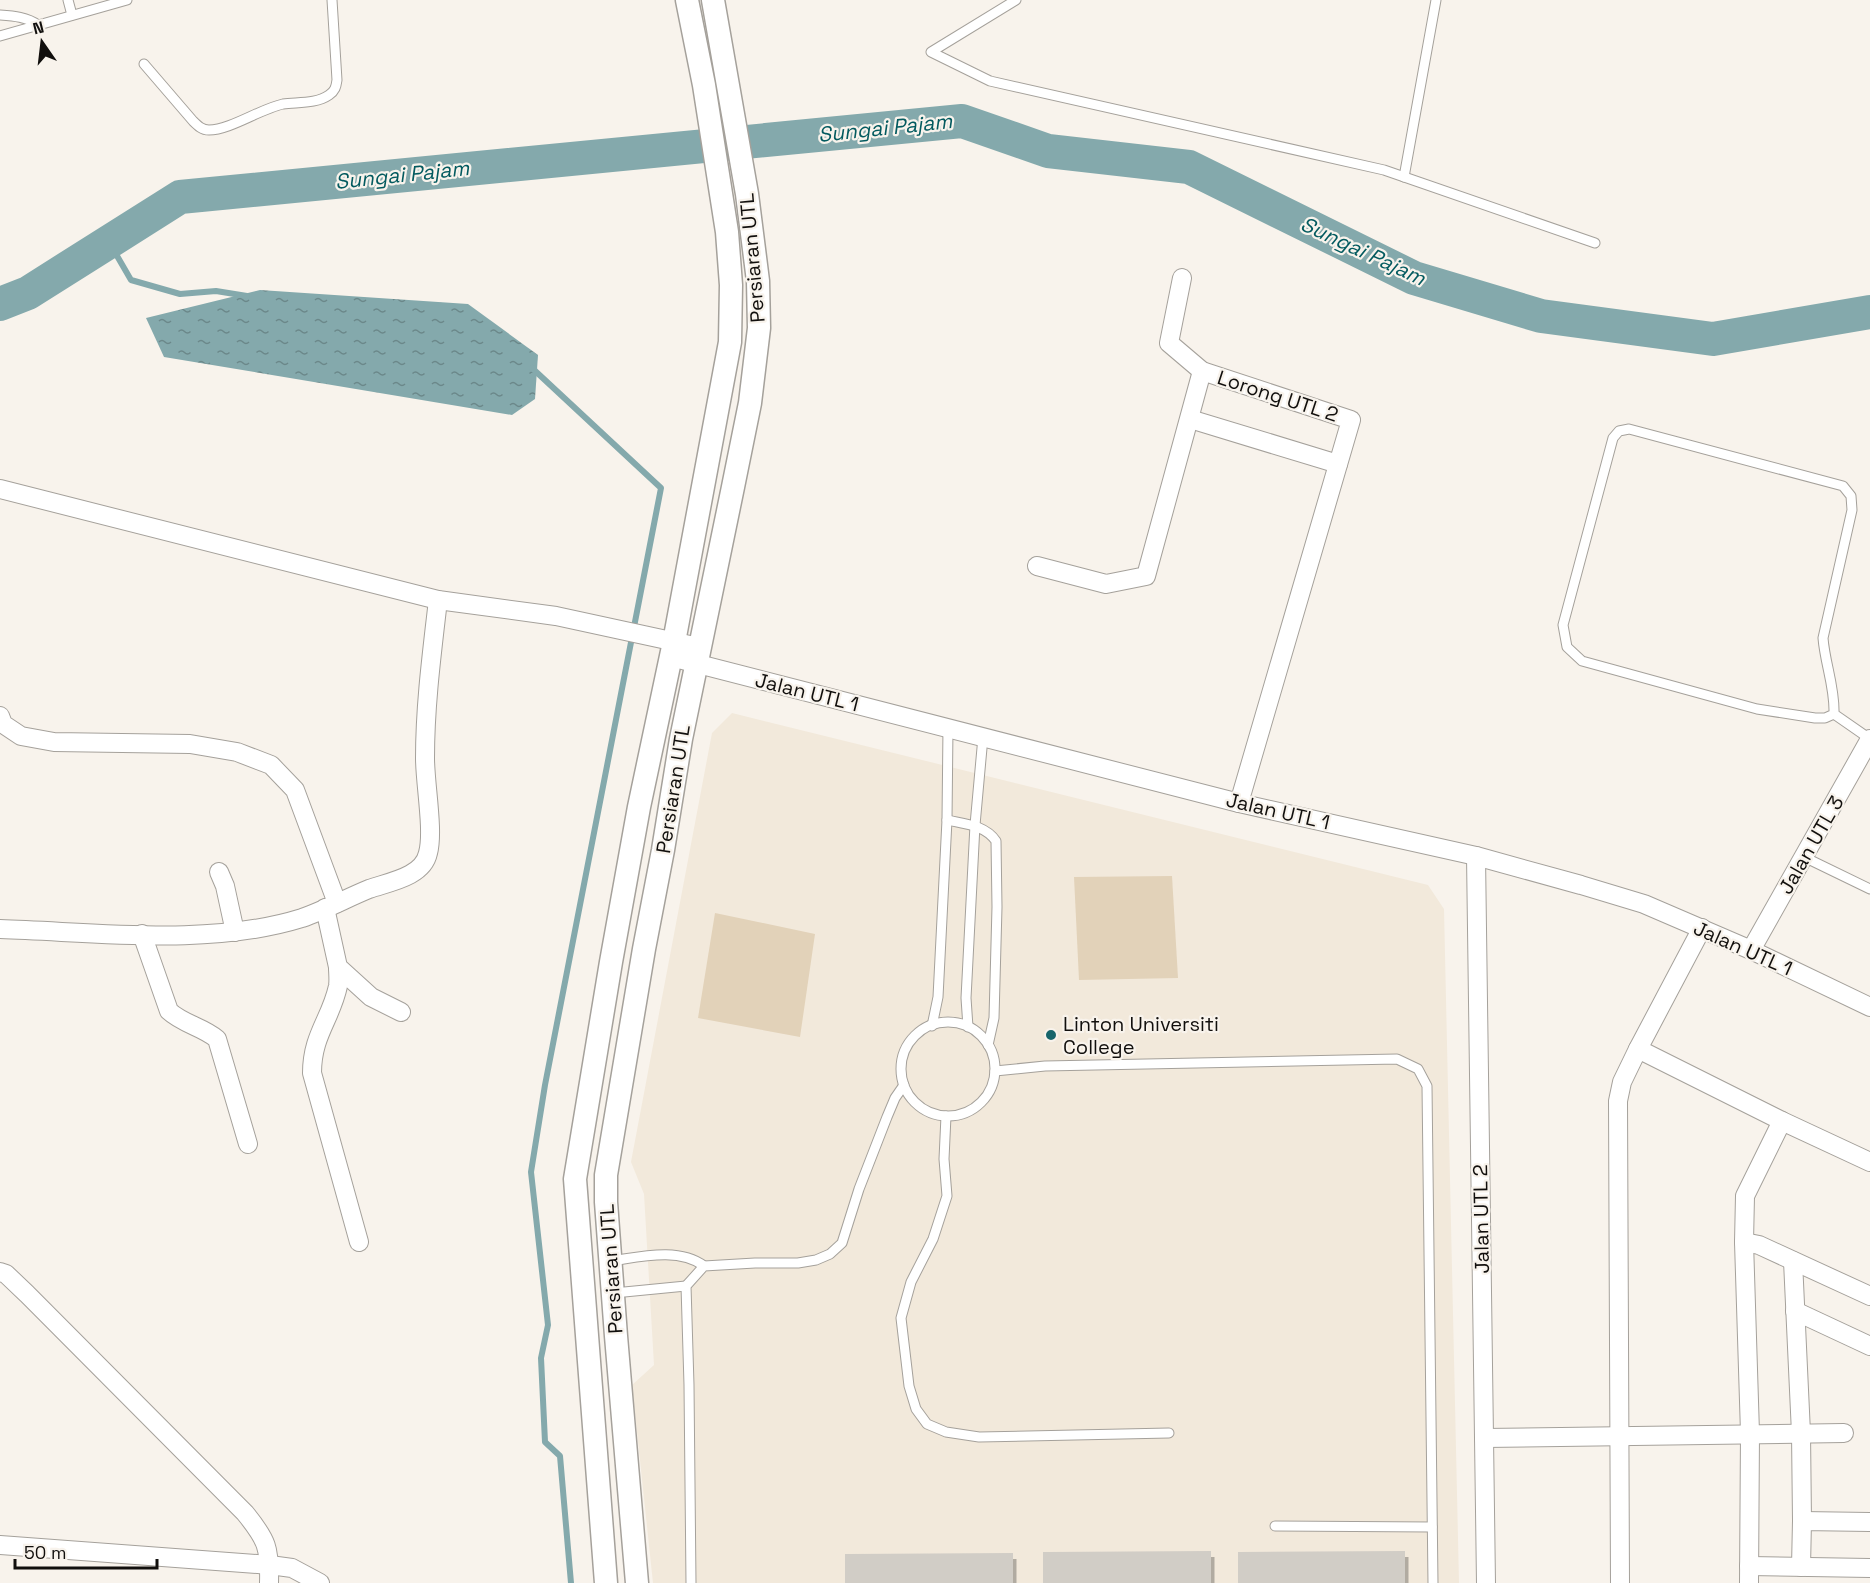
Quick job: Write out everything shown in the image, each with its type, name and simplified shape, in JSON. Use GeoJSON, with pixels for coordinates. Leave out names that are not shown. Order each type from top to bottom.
{"type":"FeatureCollection","features":[{"type":"Feature","properties":{"kind":"street","name":"Persiaran UTL"},"geometry":{"type":"LineString","coordinates":[[606,1583],[575,1179],[666,645],[730,342],[731,285],[727,232],[704,85],[687,0]]}},
{"type":"Feature","properties":{"kind":"street","name":"Persiaran UTL"},"geometry":{"type":"LineString","coordinates":[[637,1583],[610,1262],[606,1202],[608,1154],[681,739],[750,403],[759,328],[758,281],[747,194],[713,0]]}},
{"type":"Feature","properties":{"kind":"street"},"geometry":{"type":"LineString","coordinates":[[1182,278],[1169,343],[1202,371]]}},
{"type":"Feature","properties":{"kind":"street","name":"Lorong UTL 2"},"geometry":{"type":"LineString","coordinates":[[1037,566],[1106,584],[1146,576],[1202,371],[1351,420],[1239,803]]}},
{"type":"Feature","properties":{"kind":"street"},"geometry":{"type":"LineString","coordinates":[[1190,419],[1338,464]]}},
{"type":"Feature","properties":{"kind":"street","name":"Jalan UTL 1"},"geometry":{"type":"LineString","coordinates":[[0,489],[438,600],[556,616],[613,628],[697,655],[948,728],[1239,803],[1476,856],[1644,904],[1870,1007]]}},
{"type":"Feature","properties":{"kind":"street"},"geometry":{"type":"LineString","coordinates":[[0,929],[178,936],[235,932],[302,918],[407,876],[424,865],[429,852],[424,758],[438,600]]}},
{"type":"Feature","properties":{"kind":"street"},"geometry":{"type":"LineString","coordinates":[[1,724],[21,736],[54,742],[190,744],[237,753],[271,765],[296,790],[331,905],[338,967],[338,985],[332,1005],[317,1036],[312,1057],[312,1073],[359,1242]]}},
{"type":"Feature","properties":{"kind":"street","name":"Jalan UTL 3"},"geometry":{"type":"LineString","coordinates":[[1751,951],[1870,739]]}},
{"type":"Feature","properties":{"kind":"street","name":"Jalan UTL 2"},"geometry":{"type":"LineString","coordinates":[[1476,856],[1486,1583]]}},
{"type":"Feature","properties":{"kind":"street"},"geometry":{"type":"LineString","coordinates":[[219,872],[225,886],[235,932]]}},
{"type":"Feature","properties":{"kind":"street"},"geometry":{"type":"LineString","coordinates":[[1620,1583],[1618,1101],[1622,1082],[1701,928]]}},
{"type":"Feature","properties":{"kind":"street"},"geometry":{"type":"LineString","coordinates":[[142,934],[169,1011],[177,1018],[208,1031],[217,1040],[248,1144]]}},
{"type":"Feature","properties":{"kind":"street"},"geometry":{"type":"LineString","coordinates":[[338,967],[371,997],[401,1012]]}},
{"type":"Feature","properties":{"kind":"street"},"geometry":{"type":"LineString","coordinates":[[1638,1049],[1870,1162]]}},
{"type":"Feature","properties":{"kind":"street"},"geometry":{"type":"LineString","coordinates":[[1782,1121],[1745,1196],[1744,1242],[1750,1433],[1749,1575],[1801,1567],[1870,1568]]}},
{"type":"Feature","properties":{"kind":"street"},"geometry":{"type":"LineString","coordinates":[[1744,1242],[1759,1245],[1870,1296]]}},
{"type":"Feature","properties":{"kind":"street"},"geometry":{"type":"LineString","coordinates":[[1793,1261],[1801,1433],[1801,1567]]}},
{"type":"Feature","properties":{"kind":"street"},"geometry":{"type":"LineString","coordinates":[[0,1272],[6,1274],[27,1294],[245,1513],[261,1533],[268,1549],[270,1574]]}},
{"type":"Feature","properties":{"kind":"street"},"geometry":{"type":"LineString","coordinates":[[1795,1311],[1870,1346]]}},
{"type":"Feature","properties":{"kind":"street"},"geometry":{"type":"LineString","coordinates":[[1484,1438],[1844,1433]]}},
{"type":"Feature","properties":{"kind":"street"},"geometry":{"type":"LineString","coordinates":[[1802,1521],[1870,1522]]}},
{"type":"Feature","properties":{"kind":"street"},"geometry":{"type":"LineString","coordinates":[[0,1545],[270,1574],[292,1569],[321,1583]]}},
{"type":"Feature","properties":{"kind":"lane"},"geometry":{"type":"LineString","coordinates":[[68,0],[72,15]]}},
{"type":"Feature","properties":{"kind":"lane"},"geometry":{"type":"LineString","coordinates":[[0,36],[127,0]]}},
{"type":"Feature","properties":{"kind":"lane"},"geometry":{"type":"LineString","coordinates":[[144,64],[201,128],[210,130],[221,128],[265,109],[320,99],[330,95],[336,89],[332,0]]}},
{"type":"Feature","properties":{"kind":"lane"},"geometry":{"type":"LineString","coordinates":[[1016,0],[931,52],[990,81],[1384,170],[1594,243]]}},
{"type":"Feature","properties":{"kind":"lane"},"geometry":{"type":"LineString","coordinates":[[1404,177],[1436,0]]}},
{"type":"Feature","properties":{"kind":"lane"},"geometry":{"type":"LineString","coordinates":[[0,15],[17,16],[32,20],[38,25]]}},
{"type":"Feature","properties":{"kind":"lane"},"geometry":{"type":"LineString","coordinates":[[1629,429],[1843,486],[1851,496],[1852,510],[1823,638],[1824,655],[1835,699],[1834,714],[1825,718],[1815,718],[1757,709],[1582,661],[1568,647],[1563,625],[1613,438],[1619,431],[1629,429]]}},
{"type":"Feature","properties":{"kind":"lane"},"geometry":{"type":"LineString","coordinates":[[1834,714],[1870,739]]}},
{"type":"Feature","properties":{"kind":"lane"},"geometry":{"type":"LineString","coordinates":[[932,1026],[938,997],[947,820],[948,728]]}},
{"type":"Feature","properties":{"kind":"lane"},"geometry":{"type":"LineString","coordinates":[[968,1027],[966,998],[975,825],[983,737]]}},
{"type":"Feature","properties":{"kind":"lane"},"geometry":{"type":"LineString","coordinates":[[947,820],[975,825],[991,834],[998,850],[994,1018],[988,1045]]}},
{"type":"Feature","properties":{"kind":"lane"},"geometry":{"type":"LineString","coordinates":[[1804,857],[1870,889]]}},
{"type":"Feature","properties":{"kind":"lane"},"geometry":{"type":"LineString","coordinates":[[956,1023],[968,1027],[980,1034],[993,1058],[995,1071],[992,1086],[985,1098],[974,1108],[961,1114],[946,1116],[920,1107],[910,1097],[904,1085],[901,1071],[903,1056],[909,1043],[919,1033],[932,1026],[956,1023]]}},
{"type":"Feature","properties":{"kind":"lane"},"geometry":{"type":"LineString","coordinates":[[995,1071],[1046,1066],[1397,1059],[1418,1069],[1427,1086],[1433,1583]]}},
{"type":"Feature","properties":{"kind":"lane"},"geometry":{"type":"LineString","coordinates":[[610,1262],[657,1256],[681,1256],[704,1266],[798,1263],[816,1260],[830,1254],[842,1243],[859,1189],[887,1117],[895,1098],[904,1085]]}},
{"type":"Feature","properties":{"kind":"lane"},"geometry":{"type":"LineString","coordinates":[[946,1116],[944,1159],[947,1196],[933,1239],[911,1282],[901,1318],[909,1386],[916,1408],[927,1424],[946,1432],[979,1437],[1169,1432]]}},
{"type":"Feature","properties":{"kind":"lane"},"geometry":{"type":"LineString","coordinates":[[691,1583],[686,1287],[704,1266]]}},
{"type":"Feature","properties":{"kind":"lane"},"geometry":{"type":"LineString","coordinates":[[613,1293],[686,1287]]}},
{"type":"Feature","properties":{"kind":"lane"},"geometry":{"type":"LineString","coordinates":[[1275,1526],[1432,1527]]}},
{"type":"Feature","properties":{"kind":"shaded area","name":"Linton Universiti College"},"geometry":{"type":"Polygon","coordinates":[[[732,713],[1428,885],[1444,909],[1459,1583],[653,1583],[632,1385],[654,1365],[644,1194],[631,1162],[712,733],[732,713]]]}},
{"type":"Feature","properties":{"kind":"shaded area"},"geometry":{"type":"Polygon","coordinates":[[[1172,876],[1178,978],[1079,980],[1074,877],[1172,876]]]}},
{"type":"Feature","properties":{"kind":"shaded area"},"geometry":{"type":"Polygon","coordinates":[[[715,913],[815,934],[800,1037],[698,1018],[715,913]]]}},
{"type":"Feature","properties":{"kind":"water"},"geometry":{"type":"Polygon","coordinates":[[[260,290],[468,304],[538,355],[535,399],[512,415],[164,357],[146,318],[260,290]]]}},
{"type":"Feature","properties":{"kind":"building"},"geometry":{"type":"Polygon","coordinates":[[[1211,1551],[1211,1583],[1043,1583],[1043,1552],[1211,1551]]]}},
{"type":"Feature","properties":{"kind":"building"},"geometry":{"type":"Polygon","coordinates":[[[1405,1551],[1405,1583],[1238,1583],[1238,1552],[1405,1551]]]}},
{"type":"Feature","properties":{"kind":"building"},"geometry":{"type":"Polygon","coordinates":[[[1013,1553],[1013,1583],[845,1583],[845,1554],[1013,1553]]]}},
{"type":"Feature","properties":{"kind":"waterway","name":"Sungai Pajam"},"geometry":{"type":"LineString","coordinates":[[0,304],[28,293],[180,197],[962,121],[1048,151],[1189,167],[1414,278],[1541,316],[1713,339],[1870,312]]}},
{"type":"Feature","properties":{"kind":"waterway"},"geometry":{"type":"LineString","coordinates":[[109,242],[131,280],[180,294],[216,291],[247,296]]}},
{"type":"Feature","properties":{"kind":"waterway"},"geometry":{"type":"LineString","coordinates":[[532,368],[661,488],[545,1085],[531,1172],[548,1325],[541,1358],[545,1442],[560,1456],[571,1583]]}},
{"type":"Feature","properties":{"kind":"place","name":"Linton Universiti College"},"geometry":{"type":"Point","coordinates":[1051,1035]}}]}
